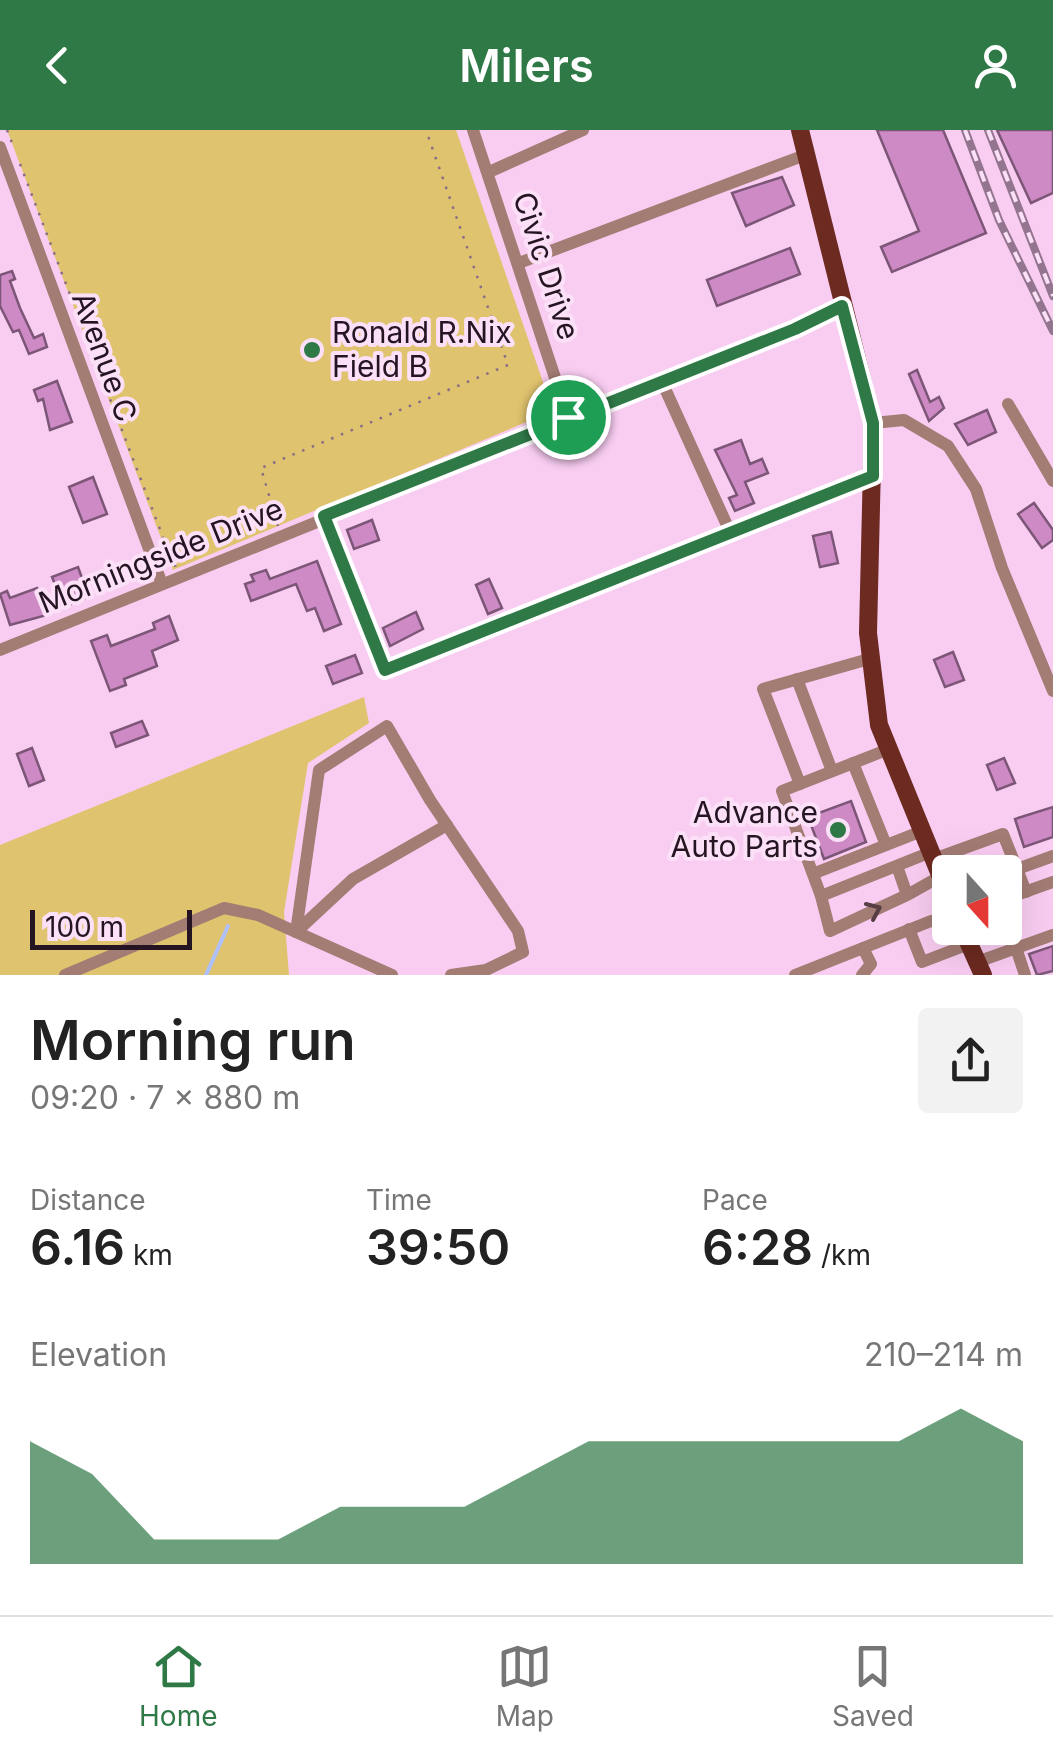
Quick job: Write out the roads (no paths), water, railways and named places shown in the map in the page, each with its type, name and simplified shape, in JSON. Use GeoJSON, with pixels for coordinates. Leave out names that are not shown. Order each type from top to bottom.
{"type":"FeatureCollection","features":[{"type":"Feature","properties":{"kind":"main road"},"geometry":{"type":"LineString","coordinates":[[800,130],[873,423],[869,658],[879,726],[932,855]]}},
{"type":"Feature","properties":{"kind":"main road"},"geometry":{"type":"LineString","coordinates":[[970,945],[980,969]]}},
{"type":"Feature","properties":{"kind":"street","name":"Civic Drive"},"geometry":{"type":"LineString","coordinates":[[473,130],[568,417]]}},
{"type":"Feature","properties":{"kind":"street"},"geometry":{"type":"LineString","coordinates":[[488,172],[566,134],[583,130]]}},
{"type":"Feature","properties":{"kind":"street","name":"Avenue C"},"geometry":{"type":"LineString","coordinates":[[0,147],[162,584]]}},
{"type":"Feature","properties":{"kind":"street"},"geometry":{"type":"LineString","coordinates":[[519,263],[805,155]]}},
{"type":"Feature","properties":{"kind":"street","name":"Morningside Drive"},"geometry":{"type":"LineString","coordinates":[[0,650],[842,306]]}},
{"type":"Feature","properties":{"kind":"street"},"geometry":{"type":"LineString","coordinates":[[662,382],[731,534]]}},
{"type":"Feature","properties":{"kind":"street"},"geometry":{"type":"LineString","coordinates":[[1008,404],[1053,481]]}},
{"type":"Feature","properties":{"kind":"street"},"geometry":{"type":"LineString","coordinates":[[873,423],[904,420],[948,446],[976,489],[1002,568],[1053,691]]}},
{"type":"Feature","properties":{"kind":"street"},"geometry":{"type":"LineString","coordinates":[[324,516],[385,670],[873,476]]}},
{"type":"Feature","properties":{"kind":"street"},"geometry":{"type":"LineString","coordinates":[[800,784],[763,688],[869,658]]}},
{"type":"Feature","properties":{"kind":"street"},"geometry":{"type":"LineString","coordinates":[[797,679],[832,772]]}},
{"type":"Feature","properties":{"kind":"street"},"geometry":{"type":"LineString","coordinates":[[296,932],[319,770],[387,726],[446,825],[518,931],[523,952],[486,970],[451,975]]}},
{"type":"Feature","properties":{"kind":"street"},"geometry":{"type":"LineString","coordinates":[[837,958],[815,873],[782,791],[889,749]]}},
{"type":"Feature","properties":{"kind":"street"},"geometry":{"type":"LineString","coordinates":[[853,763],[886,845]]}},
{"type":"Feature","properties":{"kind":"street"},"geometry":{"type":"LineString","coordinates":[[296,932],[353,880],[446,825]]}},
{"type":"Feature","properties":{"kind":"street"},"geometry":{"type":"LineString","coordinates":[[815,873],[922,831]]}},
{"type":"Feature","properties":{"kind":"street"},"geometry":{"type":"LineString","coordinates":[[952,855],[1003,834],[1012,855]]}},
{"type":"Feature","properties":{"kind":"street"},"geometry":{"type":"LineString","coordinates":[[1022,866],[1053,856]]}},
{"type":"Feature","properties":{"kind":"street"},"geometry":{"type":"LineString","coordinates":[[821,896],[897,866],[932,862]]}},
{"type":"Feature","properties":{"kind":"street"},"geometry":{"type":"LineString","coordinates":[[897,866],[909,894]]}},
{"type":"Feature","properties":{"kind":"street"},"geometry":{"type":"LineString","coordinates":[[830,931],[909,894],[932,866]]}},
{"type":"Feature","properties":{"kind":"street"},"geometry":{"type":"LineString","coordinates":[[1022,881],[1026,892]]}},
{"type":"Feature","properties":{"kind":"street"},"geometry":{"type":"LineString","coordinates":[[1022,893],[1053,882]]}},
{"type":"Feature","properties":{"kind":"street"},"geometry":{"type":"LineString","coordinates":[[65,975],[224,908],[258,914],[369,970],[392,975]]}},
{"type":"Feature","properties":{"kind":"street"},"geometry":{"type":"LineString","coordinates":[[795,975],[813,972],[837,958],[932,923]]}},
{"type":"Feature","properties":{"kind":"street"},"geometry":{"type":"LineString","coordinates":[[909,929],[922,962],[951,945]]}},
{"type":"Feature","properties":{"kind":"street"},"geometry":{"type":"LineString","coordinates":[[980,969],[1016,948],[1053,935]]}},
{"type":"Feature","properties":{"kind":"street"},"geometry":{"type":"LineString","coordinates":[[862,975],[870,964],[863,948]]}},
{"type":"Feature","properties":{"kind":"street"},"geometry":{"type":"LineString","coordinates":[[1016,948],[1025,975]]}},
{"type":"Feature","properties":{"kind":"waterway"},"geometry":{"type":"LineString","coordinates":[[206,975],[228,926]]}},
{"type":"Feature","properties":{"kind":"railway"},"geometry":{"type":"LineString","coordinates":[[965,130],[999,220],[1053,331]]}},
{"type":"Feature","properties":{"kind":"railway"},"geometry":{"type":"LineString","coordinates":[[988,130],[1053,296]]}},
{"type":"Feature","properties":{"kind":"place","name":"Ronald R.Nix Field B"},"geometry":{"type":"Point","coordinates":[312,350]}},
{"type":"Feature","properties":{"kind":"place","name":"Advance Auto Parts"},"geometry":{"type":"Point","coordinates":[838,830]}}]}
